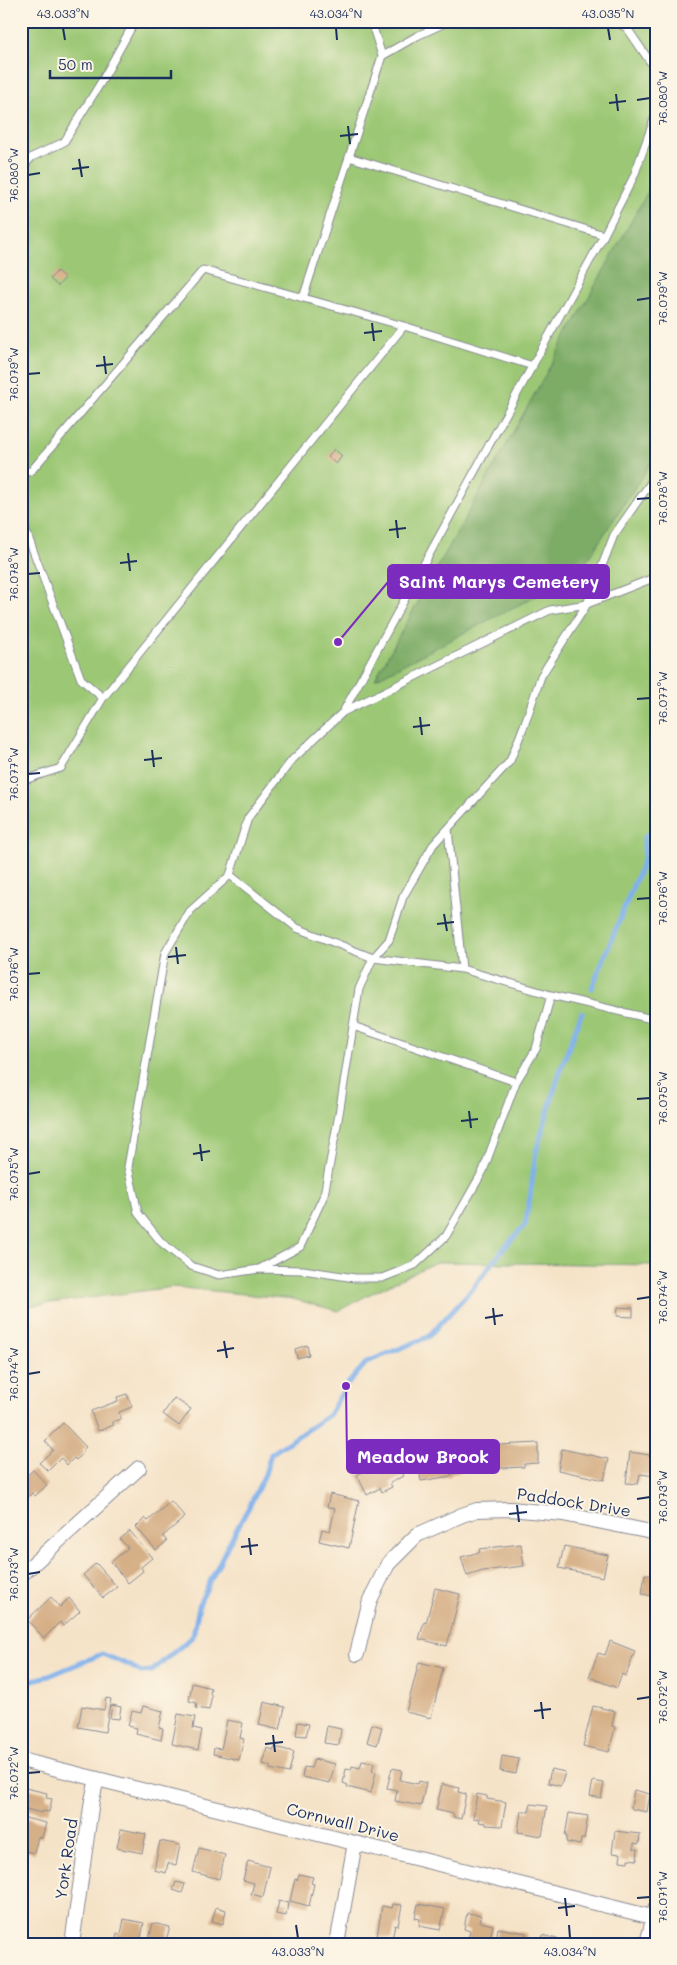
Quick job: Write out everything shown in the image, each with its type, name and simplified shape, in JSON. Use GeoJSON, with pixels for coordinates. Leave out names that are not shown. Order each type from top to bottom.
{"type":"FeatureCollection","features":[{"type":"Feature","properties":{"kind":"street"},"geometry":{"type":"LineString","coordinates":[[21,1575],[139,1468]]}},
{"type":"Feature","properties":{"kind":"street","name":"Paddock Drive"},"geometry":{"type":"LineString","coordinates":[[357,1654],[370,1600],[388,1564],[418,1535],[462,1515],[477,1510],[510,1509],[563,1514],[656,1533]]}},
{"type":"Feature","properties":{"kind":"street","name":"Cornwall Drive"},"geometry":{"type":"LineString","coordinates":[[21,1760],[355,1843],[655,1914]]}},
{"type":"Feature","properties":{"kind":"street","name":"York Road"},"geometry":{"type":"LineString","coordinates":[[72,1944],[92,1800],[97,1779]]}},
{"type":"Feature","properties":{"kind":"street"},"geometry":{"type":"LineString","coordinates":[[337,1944],[355,1843]]}},
{"type":"Feature","properties":{"kind":"street"},"geometry":{"type":"LineString","coordinates":[[647,1944],[655,1914]]}},
{"type":"Feature","properties":{"kind":"lane"},"geometry":{"type":"LineString","coordinates":[[21,169],[32,157],[64,142],[103,79],[135,21]]}},
{"type":"Feature","properties":{"kind":"lane"},"geometry":{"type":"LineString","coordinates":[[303,298],[382,56],[371,21]]}},
{"type":"Feature","properties":{"kind":"lane"},"geometry":{"type":"LineString","coordinates":[[382,56],[417,36],[449,21]]}},
{"type":"Feature","properties":{"kind":"lane"},"geometry":{"type":"LineString","coordinates":[[614,21],[627,28],[653,66],[656,86]]}},
{"type":"Feature","properties":{"kind":"lane"},"geometry":{"type":"LineString","coordinates":[[343,712],[604,235],[634,176],[656,114]]}},
{"type":"Feature","properties":{"kind":"lane"},"geometry":{"type":"LineString","coordinates":[[349,157],[604,235]]}},
{"type":"Feature","properties":{"kind":"lane"},"geometry":{"type":"LineString","coordinates":[[21,473],[31,471],[203,270],[404,326],[533,366]]}},
{"type":"Feature","properties":{"kind":"lane"},"geometry":{"type":"LineString","coordinates":[[21,781],[61,768],[103,698],[404,326]]}},
{"type":"Feature","properties":{"kind":"lane"},"geometry":{"type":"LineString","coordinates":[[259,1269],[300,1247],[324,1195],[359,989],[373,958],[389,940],[404,897],[433,845],[510,761],[541,676],[587,604],[614,536],[656,475]]}},
{"type":"Feature","properties":{"kind":"lane"},"geometry":{"type":"LineString","coordinates":[[21,518],[81,680],[103,698]]}},
{"type":"Feature","properties":{"kind":"lane"},"geometry":{"type":"LineString","coordinates":[[551,995],[536,1049],[516,1082],[483,1171],[446,1236],[414,1265],[382,1278],[356,1278],[303,1270],[259,1269],[219,1275],[191,1266],[161,1242],[138,1213],[128,1167],[165,953],[190,911],[230,875],[248,818],[292,760],[343,712],[550,610],[587,604],[656,577]]}},
{"type":"Feature","properties":{"kind":"lane"},"geometry":{"type":"LineString","coordinates":[[448,828],[462,969]]}},
{"type":"Feature","properties":{"kind":"lane"},"geometry":{"type":"LineString","coordinates":[[230,875],[297,928],[373,958],[462,969],[551,995],[656,1020]]}},
{"type":"Feature","properties":{"kind":"lane"},"geometry":{"type":"LineString","coordinates":[[353,1026],[516,1082]]}},
{"type":"Feature","properties":{"kind":"green space"},"geometry":{"type":"Polygon","coordinates":[[[21,21],[656,21],[656,1265],[436,1262],[338,1311],[293,1299],[173,1287],[21,1307],[21,21]]]}},
{"type":"Feature","properties":{"kind":"green space"},"geometry":{"type":"Polygon","coordinates":[[[656,177],[656,455],[578,574],[375,679],[656,177]]]}},
{"type":"Feature","properties":{"kind":"building"},"geometry":{"type":"Polygon","coordinates":[[[57,271],[65,278],[58,286],[50,279],[57,271]]]}},
{"type":"Feature","properties":{"kind":"building"},"geometry":{"type":"Polygon","coordinates":[[[334,449],[342,456],[336,464],[328,457],[334,449]]]}},
{"type":"Feature","properties":{"kind":"building"},"geometry":{"type":"Polygon","coordinates":[[[618,1307],[633,1308],[633,1317],[617,1316],[618,1307]]]}},
{"type":"Feature","properties":{"kind":"building"},"geometry":{"type":"Polygon","coordinates":[[[307,1345],[309,1355],[297,1358],[295,1349],[307,1345]]]}},
{"type":"Feature","properties":{"kind":"building"},"geometry":{"type":"Polygon","coordinates":[[[127,1394],[132,1407],[119,1412],[121,1419],[112,1422],[114,1425],[98,1431],[91,1411],[118,1401],[117,1397],[127,1394]]]}},
{"type":"Feature","properties":{"kind":"building"},"geometry":{"type":"Polygon","coordinates":[[[174,1398],[191,1409],[179,1426],[163,1414],[174,1398]]]}},
{"type":"Feature","properties":{"kind":"building"},"geometry":{"type":"Polygon","coordinates":[[[63,1423],[86,1447],[82,1451],[84,1453],[76,1460],[74,1458],[67,1465],[61,1458],[48,1471],[39,1463],[53,1450],[45,1441],[63,1423]]]}},
{"type":"Feature","properties":{"kind":"building"},"geometry":{"type":"Polygon","coordinates":[[[538,1443],[538,1463],[524,1464],[524,1467],[482,1469],[480,1446],[538,1443]]]}},
{"type":"Feature","properties":{"kind":"building"},"geometry":{"type":"Polygon","coordinates":[[[562,1449],[609,1459],[604,1480],[558,1470],[562,1449]]]}},
{"type":"Feature","properties":{"kind":"building"},"geometry":{"type":"Polygon","coordinates":[[[630,1452],[656,1456],[656,1476],[640,1474],[638,1484],[626,1483],[630,1452]]]}},
{"type":"Feature","properties":{"kind":"building"},"geometry":{"type":"Polygon","coordinates":[[[458,1454],[461,1472],[451,1474],[451,1476],[421,1481],[418,1460],[458,1454]]]}},
{"type":"Feature","properties":{"kind":"building"},"geometry":{"type":"Polygon","coordinates":[[[395,1459],[403,1476],[390,1483],[392,1487],[382,1492],[380,1488],[367,1495],[357,1475],[384,1461],[386,1464],[395,1459]]]}},
{"type":"Feature","properties":{"kind":"building"},"geometry":{"type":"Polygon","coordinates":[[[33,1470],[47,1485],[35,1496],[32,1493],[26,1499],[21,1494],[21,1481],[33,1470]]]}},
{"type":"Feature","properties":{"kind":"building"},"geometry":{"type":"Polygon","coordinates":[[[330,1494],[359,1501],[349,1548],[319,1541],[322,1529],[330,1531],[335,1508],[327,1507],[330,1494]]]}},
{"type":"Feature","properties":{"kind":"building"},"geometry":{"type":"Polygon","coordinates":[[[171,1501],[185,1517],[163,1536],[167,1541],[156,1550],[136,1527],[145,1518],[148,1521],[171,1501]]]}},
{"type":"Feature","properties":{"kind":"building"},"geometry":{"type":"Polygon","coordinates":[[[130,1531],[152,1558],[141,1567],[143,1571],[128,1583],[111,1562],[128,1548],[120,1539],[130,1531]]]}},
{"type":"Feature","properties":{"kind":"building"},"geometry":{"type":"Polygon","coordinates":[[[521,1544],[524,1566],[483,1571],[467,1576],[461,1557],[480,1552],[479,1549],[521,1544]]]}},
{"type":"Feature","properties":{"kind":"building"},"geometry":{"type":"Polygon","coordinates":[[[564,1546],[608,1555],[603,1577],[559,1568],[564,1546]]]}},
{"type":"Feature","properties":{"kind":"building"},"geometry":{"type":"Polygon","coordinates":[[[96,1563],[117,1587],[103,1598],[83,1575],[96,1563]]]}},
{"type":"Feature","properties":{"kind":"building"},"geometry":{"type":"Polygon","coordinates":[[[645,1574],[656,1576],[656,1597],[642,1594],[645,1574]]]}},
{"type":"Feature","properties":{"kind":"building"},"geometry":{"type":"Polygon","coordinates":[[[435,1588],[460,1594],[447,1646],[419,1639],[424,1622],[426,1623],[435,1588]]]}},
{"type":"Feature","properties":{"kind":"building"},"geometry":{"type":"Polygon","coordinates":[[[51,1597],[60,1607],[69,1598],[80,1611],[63,1626],[60,1622],[44,1638],[27,1620],[51,1597]]]}},
{"type":"Feature","properties":{"kind":"building"},"geometry":{"type":"Polygon","coordinates":[[[610,1641],[635,1651],[626,1676],[622,1674],[617,1688],[589,1677],[598,1653],[605,1655],[610,1641]]]}},
{"type":"Feature","properties":{"kind":"building"},"geometry":{"type":"Polygon","coordinates":[[[419,1662],[443,1668],[431,1718],[406,1712],[419,1662]]]}},
{"type":"Feature","properties":{"kind":"building"},"geometry":{"type":"Polygon","coordinates":[[[192,1683],[211,1688],[210,1695],[212,1695],[209,1710],[196,1708],[197,1703],[189,1701],[192,1683]]]}},
{"type":"Feature","properties":{"kind":"building"},"geometry":{"type":"Polygon","coordinates":[[[106,1698],[111,1699],[105,1732],[78,1727],[82,1706],[104,1710],[106,1698]]]}},
{"type":"Feature","properties":{"kind":"building"},"geometry":{"type":"Polygon","coordinates":[[[264,1702],[285,1707],[280,1730],[259,1725],[264,1702]]]}},
{"type":"Feature","properties":{"kind":"building"},"geometry":{"type":"Polygon","coordinates":[[[112,1705],[121,1707],[119,1719],[110,1718],[112,1705]]]}},
{"type":"Feature","properties":{"kind":"building"},"geometry":{"type":"Polygon","coordinates":[[[143,1706],[163,1711],[159,1728],[163,1729],[161,1740],[136,1734],[137,1728],[128,1726],[132,1711],[141,1713],[143,1706]]]}},
{"type":"Feature","properties":{"kind":"building"},"geometry":{"type":"Polygon","coordinates":[[[593,1706],[615,1711],[612,1726],[615,1727],[609,1752],[583,1746],[593,1706]]]}},
{"type":"Feature","properties":{"kind":"building"},"geometry":{"type":"Polygon","coordinates":[[[178,1714],[195,1717],[193,1728],[202,1730],[198,1750],[172,1744],[178,1714]]]}},
{"type":"Feature","properties":{"kind":"building"},"geometry":{"type":"Polygon","coordinates":[[[227,1720],[243,1723],[240,1738],[244,1739],[239,1760],[213,1754],[214,1748],[221,1749],[227,1720]]]}},
{"type":"Feature","properties":{"kind":"building"},"geometry":{"type":"Polygon","coordinates":[[[298,1722],[309,1724],[306,1736],[296,1735],[298,1722]]]}},
{"type":"Feature","properties":{"kind":"building"},"geometry":{"type":"Polygon","coordinates":[[[372,1724],[382,1727],[377,1745],[367,1742],[372,1724]]]}},
{"type":"Feature","properties":{"kind":"building"},"geometry":{"type":"Polygon","coordinates":[[[327,1726],[341,1729],[339,1745],[324,1743],[327,1726]]]}},
{"type":"Feature","properties":{"kind":"building"},"geometry":{"type":"Polygon","coordinates":[[[275,1747],[294,1752],[289,1773],[270,1769],[270,1766],[263,1764],[267,1748],[274,1750],[275,1747]]]}},
{"type":"Feature","properties":{"kind":"building"},"geometry":{"type":"Polygon","coordinates":[[[502,1756],[519,1759],[516,1774],[500,1771],[502,1756]]]}},
{"type":"Feature","properties":{"kind":"building"},"geometry":{"type":"Polygon","coordinates":[[[314,1759],[335,1764],[330,1783],[302,1777],[304,1767],[311,1768],[314,1759]]]}},
{"type":"Feature","properties":{"kind":"building"},"geometry":{"type":"Polygon","coordinates":[[[362,1761],[374,1763],[372,1771],[376,1772],[371,1793],[347,1787],[348,1785],[343,1783],[346,1769],[351,1770],[352,1766],[360,1768],[362,1761]]]}},
{"type":"Feature","properties":{"kind":"building"},"geometry":{"type":"Polygon","coordinates":[[[392,1768],[402,1770],[400,1780],[418,1784],[419,1781],[426,1783],[421,1806],[395,1801],[397,1790],[387,1788],[392,1768]]]}},
{"type":"Feature","properties":{"kind":"building"},"geometry":{"type":"Polygon","coordinates":[[[551,1769],[565,1772],[561,1786],[548,1783],[551,1769]]]}},
{"type":"Feature","properties":{"kind":"building"},"geometry":{"type":"Polygon","coordinates":[[[593,1781],[604,1783],[601,1798],[590,1796],[593,1781]]]}},
{"type":"Feature","properties":{"kind":"building"},"geometry":{"type":"Polygon","coordinates":[[[442,1784],[459,1788],[458,1792],[466,1794],[461,1819],[453,1817],[454,1814],[436,1810],[442,1784]]]}},
{"type":"Feature","properties":{"kind":"building"},"geometry":{"type":"Polygon","coordinates":[[[21,1787],[47,1793],[46,1798],[52,1799],[49,1812],[43,1811],[42,1813],[21,1808],[21,1787]]]}},
{"type":"Feature","properties":{"kind":"building"},"geometry":{"type":"Polygon","coordinates":[[[634,1790],[650,1794],[647,1812],[632,1809],[634,1790]]]}},
{"type":"Feature","properties":{"kind":"building"},"geometry":{"type":"Polygon","coordinates":[[[477,1794],[487,1796],[487,1799],[506,1802],[502,1826],[486,1825],[486,1823],[479,1822],[480,1819],[473,1818],[477,1794]]]}},
{"type":"Feature","properties":{"kind":"building"},"geometry":{"type":"Polygon","coordinates":[[[531,1804],[547,1806],[542,1836],[518,1832],[521,1811],[529,1812],[531,1804]]]}},
{"type":"Feature","properties":{"kind":"building"},"geometry":{"type":"Polygon","coordinates":[[[569,1813],[588,1816],[584,1839],[581,1839],[580,1845],[566,1842],[567,1836],[565,1836],[569,1813]]]}},
{"type":"Feature","properties":{"kind":"building"},"geometry":{"type":"Polygon","coordinates":[[[21,1817],[46,1823],[42,1838],[38,1837],[34,1853],[21,1850],[21,1817]]]}},
{"type":"Feature","properties":{"kind":"building"},"geometry":{"type":"Polygon","coordinates":[[[121,1829],[146,1834],[142,1853],[117,1848],[121,1829]]]}},
{"type":"Feature","properties":{"kind":"building"},"geometry":{"type":"Polygon","coordinates":[[[615,1831],[640,1834],[639,1844],[634,1843],[634,1849],[638,1849],[637,1860],[628,1859],[628,1862],[620,1861],[621,1854],[612,1853],[615,1831]]]}},
{"type":"Feature","properties":{"kind":"building"},"geometry":{"type":"Polygon","coordinates":[[[160,1841],[180,1845],[176,1865],[168,1863],[166,1873],[154,1870],[160,1841]]]}},
{"type":"Feature","properties":{"kind":"building"},"geometry":{"type":"Polygon","coordinates":[[[199,1848],[225,1855],[219,1879],[193,1872],[199,1848]]]}},
{"type":"Feature","properties":{"kind":"building"},"geometry":{"type":"Polygon","coordinates":[[[248,1861],[270,1867],[263,1897],[251,1894],[254,1883],[243,1880],[248,1861]]]}},
{"type":"Feature","properties":{"kind":"building"},"geometry":{"type":"Polygon","coordinates":[[[299,1874],[313,1877],[311,1883],[314,1884],[309,1906],[290,1901],[295,1879],[297,1880],[299,1874]]]}},
{"type":"Feature","properties":{"kind":"building"},"geometry":{"type":"Polygon","coordinates":[[[176,1882],[185,1884],[182,1893],[173,1890],[176,1882]]]}},
{"type":"Feature","properties":{"kind":"building"},"geometry":{"type":"Polygon","coordinates":[[[279,1901],[288,1903],[286,1916],[276,1914],[279,1901]]]}},
{"type":"Feature","properties":{"kind":"building"},"geometry":{"type":"Polygon","coordinates":[[[393,1904],[402,1905],[398,1926],[395,1925],[392,1939],[377,1936],[382,1906],[392,1908],[393,1904]]]}},
{"type":"Feature","properties":{"kind":"building"},"geometry":{"type":"Polygon","coordinates":[[[418,1904],[445,1909],[440,1930],[419,1926],[420,1919],[415,1918],[418,1904]]]}},
{"type":"Feature","properties":{"kind":"building"},"geometry":{"type":"Polygon","coordinates":[[[216,1907],[226,1910],[223,1924],[212,1921],[216,1907]]]}},
{"type":"Feature","properties":{"kind":"building"},"geometry":{"type":"Polygon","coordinates":[[[467,1913],[481,1915],[480,1922],[493,1925],[489,1944],[467,1944],[470,1931],[464,1929],[467,1913]]]}},
{"type":"Feature","properties":{"kind":"building"},"geometry":{"type":"Polygon","coordinates":[[[124,1919],[144,1923],[140,1943],[133,1941],[133,1944],[115,1944],[117,1933],[121,1934],[124,1919]]]}},
{"type":"Feature","properties":{"kind":"building"},"geometry":{"type":"Polygon","coordinates":[[[153,1923],[170,1927],[165,1943],[149,1939],[153,1923]]]}},
{"type":"Feature","properties":{"kind":"building"},"geometry":{"type":"Polygon","coordinates":[[[498,1928],[526,1933],[524,1944],[503,1944],[503,1942],[496,1940],[498,1928]]]}},
{"type":"Feature","properties":{"kind":"building"},"geometry":{"type":"Polygon","coordinates":[[[543,1935],[567,1942],[567,1944],[540,1944],[543,1935]]]}},
{"type":"Feature","properties":{"kind":"waterway"},"geometry":{"type":"LineString","coordinates":[[592,988],[644,859],[644,838],[656,827]]}},
{"type":"Feature","properties":{"kind":"waterway"},"geometry":{"type":"LineString","coordinates":[[21,1683],[49,1676],[102,1654],[141,1672],[152,1671],[193,1636],[200,1602],[265,1474],[271,1454],[329,1415],[346,1386],[367,1362],[428,1337],[473,1288],[503,1249],[525,1225],[536,1152],[560,1071],[582,1012]]}},
{"type":"Feature","properties":{"kind":"place","name":"Saint Marys Cemetery"},"geometry":{"type":"Point","coordinates":[338,642]}},
{"type":"Feature","properties":{"kind":"place","name":"Meadow Brook"},"geometry":{"type":"Point","coordinates":[346,1386]}}]}
